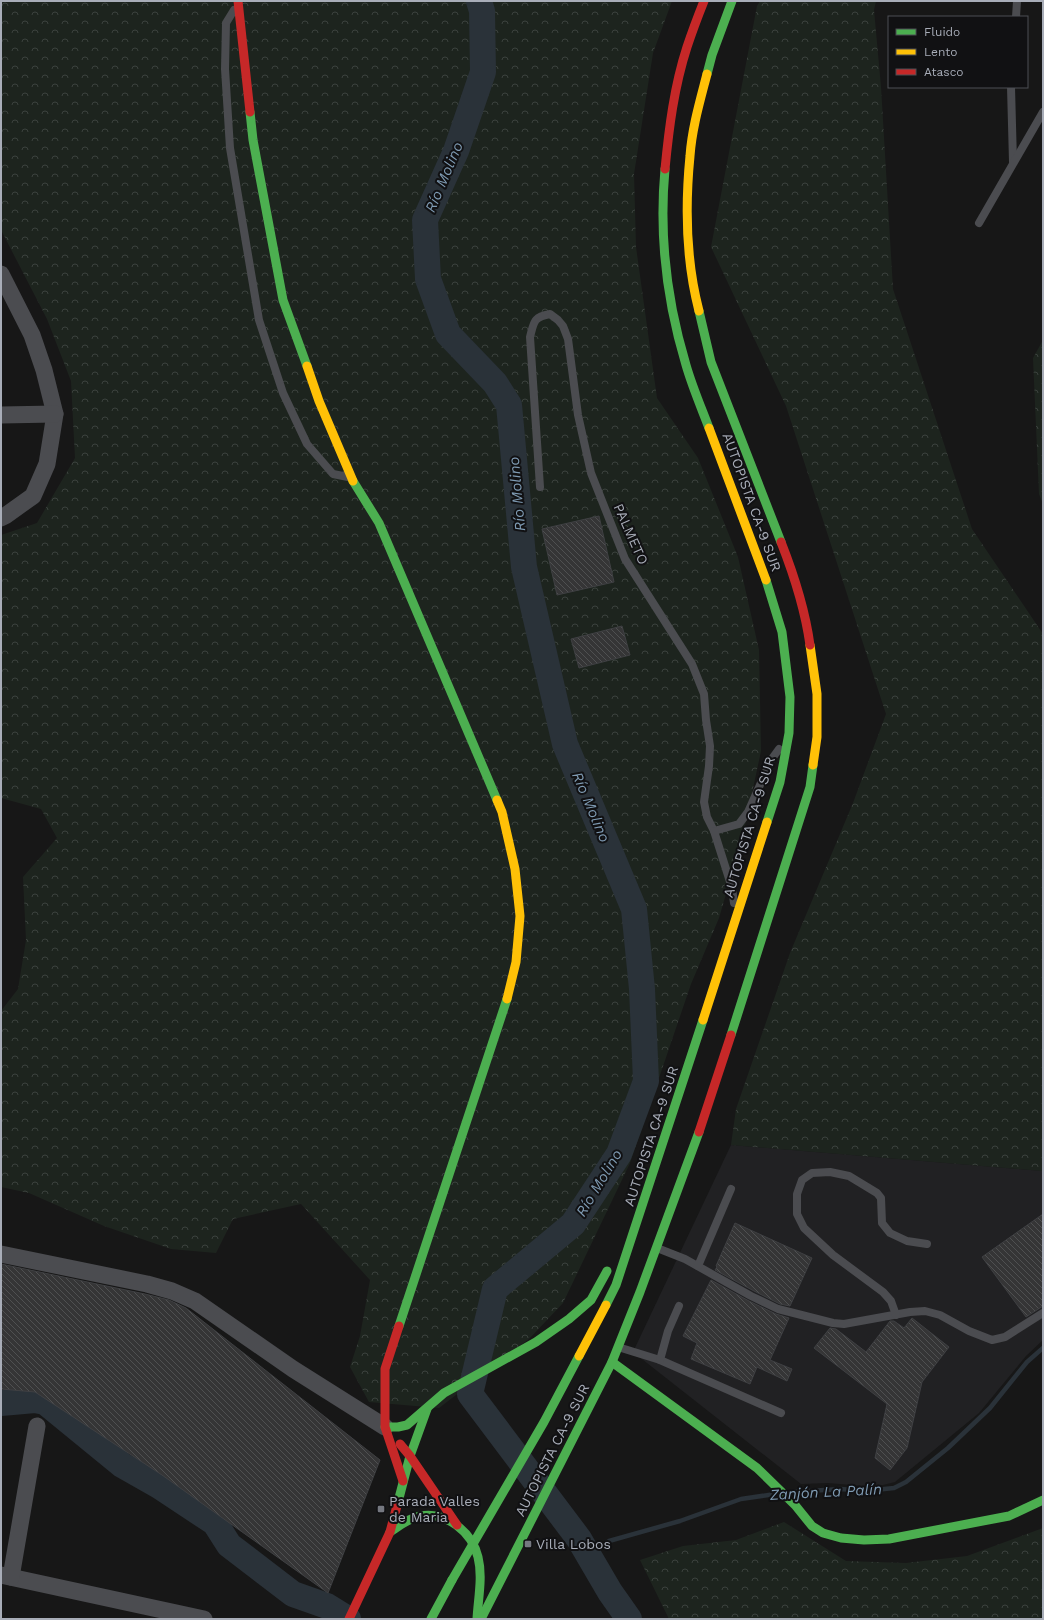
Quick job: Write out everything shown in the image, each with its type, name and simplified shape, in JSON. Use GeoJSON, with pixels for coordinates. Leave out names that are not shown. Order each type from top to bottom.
{"type":"FeatureCollection","features":[{"type":"Feature","properties":{"kind":"main road","name":"AUTOPISTA CA-9 SUR"},"geometry":{"type":"LineString","coordinates":[[431,1619],[544,1422],[616,1285],[659,1158],[780,782],[789,733],[790,697],[782,632],[759,560],[686,366],[677,334],[669,294],[665,254],[663,203],[666,151],[672,107],[686,49],[704,1]]}},
{"type":"Feature","properties":{"kind":"main road","name":"AUTOPISTA CA-9 SUR"},"geometry":{"type":"LineString","coordinates":[[482,1619],[612,1362],[618,1347],[698,1135],[810,787],[817,737],[817,694],[808,630],[796,579],[711,362],[694,292],[689,253],[688,204],[690,154],[697,112],[712,55],[732,1]]}},
{"type":"Feature","properties":{"kind":"main road"},"geometry":{"type":"LineString","coordinates":[[238,2],[253,140],[283,300],[319,401],[350,477],[379,523],[502,812],[515,869],[520,916],[516,962],[506,1002],[385,1369],[385,1427],[403,1481]]}},
{"type":"Feature","properties":{"kind":"main road"},"geometry":{"type":"LineString","coordinates":[[626,1223],[643,1183],[659,1158]]}},
{"type":"Feature","properties":{"kind":"main road"},"geometry":{"type":"LineString","coordinates":[[385,1427],[407,1425],[444,1393],[524,1349],[569,1318],[591,1300],[600,1286],[609,1265]]}},
{"type":"Feature","properties":{"kind":"main road"},"geometry":{"type":"LineString","coordinates":[[612,1362],[757,1468],[795,1504],[812,1526],[823,1533],[841,1538],[864,1540],[888,1539],[1009,1516],[1043,1500]]}},
{"type":"Feature","properties":{"kind":"main road"},"geometry":{"type":"LineString","coordinates":[[349,1619],[390,1532],[410,1456],[427,1409]]}},
{"type":"Feature","properties":{"kind":"main road"},"geometry":{"type":"LineString","coordinates":[[385,1427],[410,1456],[457,1525],[470,1538],[478,1555],[479,1564],[477,1619]]}},
{"type":"Feature","properties":{"kind":"main road"},"geometry":{"type":"LineString","coordinates":[[390,1532],[408,1520],[420,1516],[433,1516],[445,1519],[457,1525]]}},
{"type":"Feature","properties":{"kind":"street"},"geometry":{"type":"LineString","coordinates":[[1,274],[9,303],[32,335],[44,370],[54,414],[47,464],[33,496],[1,518]]}},
{"type":"Feature","properties":{"kind":"street"},"geometry":{"type":"LineString","coordinates":[[1,415],[54,414]]}},
{"type":"Feature","properties":{"kind":"street"},"geometry":{"type":"LineString","coordinates":[[1,1254],[147,1284],[172,1291],[195,1301],[293,1369],[385,1427]]}},
{"type":"Feature","properties":{"kind":"street"},"geometry":{"type":"LineString","coordinates":[[37,1426],[6,1576],[204,1619]]}},
{"type":"Feature","properties":{"kind":"lane"},"geometry":{"type":"LineString","coordinates":[[1016,16],[1017,1]]}},
{"type":"Feature","properties":{"kind":"lane"},"geometry":{"type":"LineString","coordinates":[[238,2],[226,23],[225,69],[230,148],[259,320],[283,393],[307,444],[333,474],[350,477]]}},
{"type":"Feature","properties":{"kind":"lane"},"geometry":{"type":"LineString","coordinates":[[1011,88],[1014,163]]}},
{"type":"Feature","properties":{"kind":"lane"},"geometry":{"type":"LineString","coordinates":[[979,223],[1043,112]]}},
{"type":"Feature","properties":{"kind":"lane","name":"PALMETO"},"geometry":{"type":"LineString","coordinates":[[540,487],[530,337],[534,321],[540,316],[550,314],[563,326],[568,339],[578,415],[591,473],[625,559],[692,664],[704,694],[710,746],[704,802],[707,817],[714,831]]}},
{"type":"Feature","properties":{"kind":"lane"},"geometry":{"type":"LineString","coordinates":[[736,919],[732,888],[714,831],[738,824],[748,812],[771,760],[789,733]]}},
{"type":"Feature","properties":{"kind":"lane"},"geometry":{"type":"LineString","coordinates":[[896,1315],[891,1301],[883,1292],[832,1256],[804,1228],[797,1214],[797,1194],[802,1180],[812,1173],[830,1172],[849,1176],[877,1193],[881,1198],[882,1223],[890,1233],[907,1241],[928,1244]]}},
{"type":"Feature","properties":{"kind":"lane"},"geometry":{"type":"LineString","coordinates":[[698,1266],[730,1189]]}},
{"type":"Feature","properties":{"kind":"lane"},"geometry":{"type":"LineString","coordinates":[[656,1248],[685,1259],[751,1296],[778,1309],[833,1323],[844,1324],[925,1311],[940,1315],[969,1331],[992,1340],[1005,1337],[1043,1313]]}},
{"type":"Feature","properties":{"kind":"lane"},"geometry":{"type":"LineString","coordinates":[[660,1360],[668,1331],[680,1306]]}},
{"type":"Feature","properties":{"kind":"lane"},"geometry":{"type":"LineString","coordinates":[[618,1347],[660,1360],[781,1413]]}},
{"type":"Feature","properties":{"kind":"shaded area"},"geometry":{"type":"Polygon","coordinates":[[[731,1145],[1043,1171],[1043,1340],[1026,1356],[979,1413],[895,1482],[875,1487],[828,1483],[801,1484],[633,1352],[731,1145]]]}},
{"type":"Feature","properties":{"kind":"green space"},"geometry":{"type":"Polygon","coordinates":[[[1,1],[672,1],[653,53],[634,174],[636,247],[657,398],[698,458],[738,557],[759,650],[761,751],[743,835],[719,918],[691,984],[630,1163],[563,1303],[529,1339],[439,1408],[369,1402],[350,1367],[360,1336],[370,1280],[301,1204],[233,1219],[216,1253],[171,1249],[104,1226],[29,1193],[1,1187],[1,1011],[18,989],[26,940],[23,877],[57,838],[41,809],[1,798],[1,535],[37,523],[75,458],[71,381],[47,319],[1,230],[1,1]]]}},
{"type":"Feature","properties":{"kind":"green space"},"geometry":{"type":"Polygon","coordinates":[[[760,1],[876,1],[874,10],[881,87],[893,289],[972,529],[1043,634],[1043,1171],[731,1145],[736,1109],[790,953],[853,803],[886,714],[786,406],[711,247],[757,6],[760,1]]]}},
{"type":"Feature","properties":{"kind":"green space"},"geometry":{"type":"Polygon","coordinates":[[[1043,340],[1043,504],[1039,494],[1033,358],[1043,340]]]}},
{"type":"Feature","properties":{"kind":"green space"},"geometry":{"type":"Polygon","coordinates":[[[784,1522],[846,1561],[906,1563],[967,1556],[1043,1528],[1043,1619],[669,1619],[640,1560],[683,1546],[736,1540],[784,1522]]]}},
{"type":"Feature","properties":{"kind":"building"},"geometry":{"type":"Polygon","coordinates":[[[599,516],[614,582],[557,595],[542,529],[599,516]]]}},
{"type":"Feature","properties":{"kind":"building"},"geometry":{"type":"Polygon","coordinates":[[[622,626],[630,655],[579,668],[571,639],[622,626]]]}},
{"type":"Feature","properties":{"kind":"building"},"geometry":{"type":"Polygon","coordinates":[[[1043,1214],[1043,1306],[1026,1317],[982,1257],[1043,1214]]]}},
{"type":"Feature","properties":{"kind":"building"},"geometry":{"type":"Polygon","coordinates":[[[735,1223],[812,1258],[790,1306],[780,1304],[715,1270],[735,1223]]]}},
{"type":"Feature","properties":{"kind":"building"},"geometry":{"type":"Polygon","coordinates":[[[1,1264],[145,1294],[169,1300],[186,1308],[380,1460],[328,1593],[162,1475],[35,1392],[1,1389],[1,1264]]]}},
{"type":"Feature","properties":{"kind":"building"},"geometry":{"type":"Polygon","coordinates":[[[711,1280],[749,1301],[776,1314],[789,1318],[770,1360],[792,1369],[787,1381],[757,1367],[750,1384],[691,1359],[697,1343],[683,1336],[711,1280]]]}},
{"type":"Feature","properties":{"kind":"building"},"geometry":{"type":"Polygon","coordinates":[[[912,1318],[949,1347],[922,1382],[907,1448],[890,1470],[875,1458],[887,1404],[814,1348],[830,1328],[836,1329],[866,1352],[890,1321],[894,1321],[904,1328],[912,1318]]]}},
{"type":"Feature","properties":{"kind":"waterway","name":"Río Molino"},"geometry":{"type":"LineString","coordinates":[[479,1],[482,11],[483,72],[456,151],[425,220],[428,279],[448,334],[495,383],[509,405],[524,567],[565,744],[634,909],[642,989],[646,1081],[619,1154],[573,1224],[495,1289],[470,1394],[579,1539],[610,1592],[629,1619]]}},
{"type":"Feature","properties":{"kind":"waterway","name":"Zanjón La Palín"},"geometry":{"type":"LineString","coordinates":[[792,1492],[841,1489],[865,1491],[894,1488],[906,1482],[948,1448],[990,1408],[1027,1362],[1043,1348]]}},
{"type":"Feature","properties":{"kind":"waterway"},"geometry":{"type":"LineString","coordinates":[[1,1403],[35,1400],[45,1402],[122,1465],[159,1486],[215,1523],[229,1545],[293,1594],[327,1606],[348,1619]]}},
{"type":"Feature","properties":{"kind":"waterway","name":"Zanjón La Palín"},"geometry":{"type":"LineString","coordinates":[[589,1557],[609,1541],[680,1521],[741,1499],[775,1494]]}},
{"type":"Feature","properties":{"kind":"traffic: fast"},"geometry":{"type":"LineString","coordinates":[[707,74],[712,55],[732,1]]}},
{"type":"Feature","properties":{"kind":"traffic: fast"},"geometry":{"type":"LineString","coordinates":[[250,112],[253,140],[283,300],[307,366]]}},
{"type":"Feature","properties":{"kind":"traffic: fast"},"geometry":{"type":"LineString","coordinates":[[665,169],[663,218],[669,292],[679,341],[686,365],[709,428]]}},
{"type":"Feature","properties":{"kind":"traffic: fast"},"geometry":{"type":"LineString","coordinates":[[699,311],[711,362],[781,542]]}},
{"type":"Feature","properties":{"kind":"traffic: fast"},"geometry":{"type":"LineString","coordinates":[[353,481],[379,523],[497,800]]}},
{"type":"Feature","properties":{"kind":"traffic: fast"},"geometry":{"type":"LineString","coordinates":[[766,580],[782,632],[790,697],[789,733],[780,782],[767,822]]}},
{"type":"Feature","properties":{"kind":"traffic: fast"},"geometry":{"type":"LineString","coordinates":[[731,1035],[810,787],[813,765]]}},
{"type":"Feature","properties":{"kind":"traffic: fast"},"geometry":{"type":"LineString","coordinates":[[399,1326],[507,999]]}},
{"type":"Feature","properties":{"kind":"traffic: fast"},"geometry":{"type":"LineString","coordinates":[[606,1305],[616,1285],[703,1020]]}},
{"type":"Feature","properties":{"kind":"traffic: fast"},"geometry":{"type":"LineString","coordinates":[[481,1619],[612,1362],[640,1292],[699,1132]]}},
{"type":"Feature","properties":{"kind":"traffic: fast"},"geometry":{"type":"LineString","coordinates":[[385,1427],[407,1425],[444,1393],[536,1342],[569,1319],[591,1300],[607,1271]]}},
{"type":"Feature","properties":{"kind":"traffic: fast"},"geometry":{"type":"LineString","coordinates":[[452,1580],[544,1422],[579,1356]]}},
{"type":"Feature","properties":{"kind":"traffic: fast"},"geometry":{"type":"LineString","coordinates":[[612,1362],[757,1468],[795,1505],[812,1526],[823,1533],[841,1538],[864,1540],[889,1539],[1009,1516],[1043,1500]]}},
{"type":"Feature","properties":{"kind":"traffic: fast"},"geometry":{"type":"LineString","coordinates":[[398,1502],[410,1456],[427,1409]]}},
{"type":"Feature","properties":{"kind":"traffic: fast"},"geometry":{"type":"LineString","coordinates":[[390,1532],[412,1518],[430,1515],[448,1520],[464,1532],[470,1539],[478,1557],[480,1580],[477,1619]]}},
{"type":"Feature","properties":{"kind":"traffic: fast"},"geometry":{"type":"LineString","coordinates":[[431,1619],[452,1580]]}},
{"type":"Feature","properties":{"kind":"traffic: slow"},"geometry":{"type":"LineString","coordinates":[[699,311],[691,273],[687,195],[693,135],[707,74]]}},
{"type":"Feature","properties":{"kind":"traffic: slow"},"geometry":{"type":"LineString","coordinates":[[307,366],[319,401],[353,481]]}},
{"type":"Feature","properties":{"kind":"traffic: slow"},"geometry":{"type":"LineString","coordinates":[[709,428],[766,580]]}},
{"type":"Feature","properties":{"kind":"traffic: slow"},"geometry":{"type":"LineString","coordinates":[[810,645],[817,694],[817,737],[813,765]]}},
{"type":"Feature","properties":{"kind":"traffic: slow"},"geometry":{"type":"LineString","coordinates":[[497,800],[502,812],[515,869],[520,916],[516,962],[507,999]]}},
{"type":"Feature","properties":{"kind":"traffic: slow"},"geometry":{"type":"LineString","coordinates":[[703,1020],[767,822]]}},
{"type":"Feature","properties":{"kind":"traffic: slow"},"geometry":{"type":"LineString","coordinates":[[579,1356],[606,1305]]}},
{"type":"Feature","properties":{"kind":"traffic: jam"},"geometry":{"type":"LineString","coordinates":[[238,1],[250,112]]}},
{"type":"Feature","properties":{"kind":"traffic: jam"},"geometry":{"type":"LineString","coordinates":[[665,169],[675,92],[682,62],[704,1]]}},
{"type":"Feature","properties":{"kind":"traffic: jam"},"geometry":{"type":"LineString","coordinates":[[781,542],[798,592],[810,645]]}},
{"type":"Feature","properties":{"kind":"traffic: jam"},"geometry":{"type":"LineString","coordinates":[[699,1132],[731,1035]]}},
{"type":"Feature","properties":{"kind":"traffic: jam"},"geometry":{"type":"LineString","coordinates":[[399,1326],[385,1369],[385,1427],[403,1481]]}},
{"type":"Feature","properties":{"kind":"traffic: jam"},"geometry":{"type":"LineString","coordinates":[[400,1444],[410,1456],[457,1525]]}},
{"type":"Feature","properties":{"kind":"traffic: jam"},"geometry":{"type":"LineString","coordinates":[[349,1619],[390,1532],[398,1502]]}},
{"type":"Feature","properties":{"kind":"place","name":"Parada Valles de Maria"},"geometry":{"type":"Point","coordinates":[381,1509]}},
{"type":"Feature","properties":{"kind":"place","name":"Villa Lobos"},"geometry":{"type":"Point","coordinates":[528,1544]}}]}
